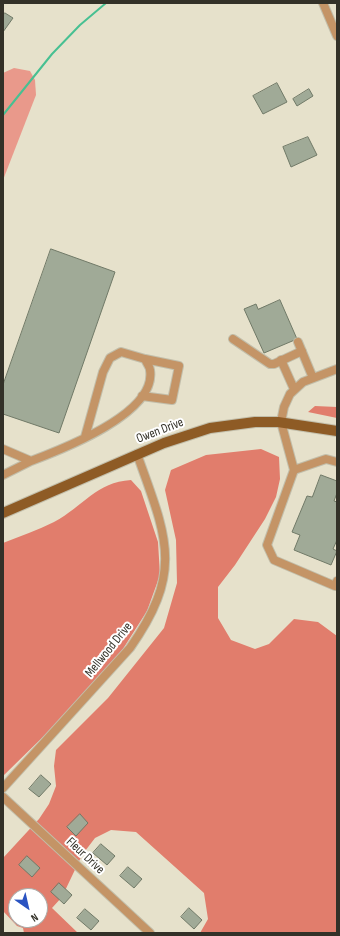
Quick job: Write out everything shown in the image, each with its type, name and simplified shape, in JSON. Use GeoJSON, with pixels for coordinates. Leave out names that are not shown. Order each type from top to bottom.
{"type":"FeatureCollection","features":[{"type":"Feature","properties":{"kind":"main road","name":"Owen Drive"},"geometry":{"type":"LineString","coordinates":[[3,513],[137,454],[176,438],[210,428],[255,422],[281,422],[337,431]]}},
{"type":"Feature","properties":{"kind":"street"},"geometry":{"type":"LineString","coordinates":[[323,3],[337,36]]}},
{"type":"Feature","properties":{"kind":"street"},"geometry":{"type":"LineString","coordinates":[[233,339],[268,363],[274,364],[302,351]]}},
{"type":"Feature","properties":{"kind":"street"},"geometry":{"type":"LineString","coordinates":[[298,342],[314,378]]}},
{"type":"Feature","properties":{"kind":"street"},"geometry":{"type":"LineString","coordinates":[[85,437],[103,372],[110,358],[122,352],[145,359],[179,366],[172,400],[142,396]]}},
{"type":"Feature","properties":{"kind":"street"},"geometry":{"type":"LineString","coordinates":[[3,475],[31,461],[56,452],[118,420],[135,407],[148,387],[150,370],[145,359]]}},
{"type":"Feature","properties":{"kind":"street"},"geometry":{"type":"LineString","coordinates":[[281,360],[294,389]]}},
{"type":"Feature","properties":{"kind":"street"},"geometry":{"type":"LineString","coordinates":[[336,585],[274,560],[267,545],[294,470],[281,422],[284,407],[294,389],[314,378],[337,369]]}},
{"type":"Feature","properties":{"kind":"street"},"geometry":{"type":"LineString","coordinates":[[3,450],[31,461]]}},
{"type":"Feature","properties":{"kind":"street","name":"Mellwood Drive"},"geometry":{"type":"LineString","coordinates":[[3,788],[130,648],[156,601],[165,572],[165,540],[159,515],[137,454]]}},
{"type":"Feature","properties":{"kind":"street"},"geometry":{"type":"LineString","coordinates":[[294,470],[326,459],[337,462]]}},
{"type":"Feature","properties":{"kind":"street","name":"Fleur Drive"},"geometry":{"type":"LineString","coordinates":[[3,797],[150,933]]}},
{"type":"Feature","properties":{"kind":"shaded area"},"geometry":{"type":"Polygon","coordinates":[[[14,68],[30,71],[35,80],[36,95],[3,180],[3,73],[14,68]]]}},
{"type":"Feature","properties":{"kind":"shaded area"},"geometry":{"type":"Polygon","coordinates":[[[315,406],[337,407],[337,418],[308,412],[315,406]]]}},
{"type":"Feature","properties":{"kind":"shaded area"},"geometry":{"type":"Polygon","coordinates":[[[261,449],[279,457],[280,479],[276,497],[265,519],[235,565],[218,587],[218,618],[231,640],[255,649],[269,644],[294,619],[318,622],[337,636],[337,933],[200,933],[208,919],[204,893],[136,832],[111,830],[95,838],[82,855],[62,897],[52,908],[78,933],[24,933],[23,928],[48,928],[48,888],[8,888],[8,916],[3,911],[3,858],[39,819],[49,804],[56,786],[54,766],[56,750],[108,698],[164,628],[177,583],[176,540],[165,490],[171,470],[206,455],[261,449]]]}},
{"type":"Feature","properties":{"kind":"shaded area"},"geometry":{"type":"Polygon","coordinates":[[[131,480],[141,491],[158,542],[160,575],[147,611],[121,652],[52,728],[3,776],[3,543],[54,522],[108,485],[131,480]]]}},
{"type":"Feature","properties":{"kind":"building"},"geometry":{"type":"Polygon","coordinates":[[[5,13],[13,18],[3,32],[3,16],[5,13]]]}},
{"type":"Feature","properties":{"kind":"building"},"geometry":{"type":"Polygon","coordinates":[[[277,83],[287,102],[263,114],[253,96],[277,83]]]}},
{"type":"Feature","properties":{"kind":"building"},"geometry":{"type":"Polygon","coordinates":[[[309,89],[313,96],[297,106],[293,99],[309,89]]]}},
{"type":"Feature","properties":{"kind":"building"},"geometry":{"type":"Polygon","coordinates":[[[308,137],[317,155],[291,167],[283,147],[308,137]]]}},
{"type":"Feature","properties":{"kind":"building"},"geometry":{"type":"Polygon","coordinates":[[[51,249],[115,272],[59,433],[3,414],[3,385],[51,249]]]}},
{"type":"Feature","properties":{"kind":"building"},"geometry":{"type":"Polygon","coordinates":[[[280,300],[297,339],[264,353],[244,309],[256,304],[258,309],[280,300]]]}},
{"type":"Feature","properties":{"kind":"building"},"geometry":{"type":"Polygon","coordinates":[[[321,475],[337,481],[337,493],[334,501],[337,502],[337,540],[333,549],[337,551],[331,565],[294,550],[300,535],[292,532],[307,496],[312,497],[321,475]]]}},
{"type":"Feature","properties":{"kind":"building"},"geometry":{"type":"Polygon","coordinates":[[[41,775],[51,784],[39,797],[29,789],[41,775]]]}},
{"type":"Feature","properties":{"kind":"building"},"geometry":{"type":"Polygon","coordinates":[[[80,814],[88,823],[76,836],[67,827],[80,814]]]}},
{"type":"Feature","properties":{"kind":"building"},"geometry":{"type":"Polygon","coordinates":[[[101,844],[115,856],[107,865],[93,853],[101,844]]]}},
{"type":"Feature","properties":{"kind":"building"},"geometry":{"type":"Polygon","coordinates":[[[27,856],[40,868],[32,877],[19,865],[27,856]]]}},
{"type":"Feature","properties":{"kind":"building"},"geometry":{"type":"Polygon","coordinates":[[[128,867],[142,879],[134,888],[120,876],[128,867]]]}},
{"type":"Feature","properties":{"kind":"building"},"geometry":{"type":"Polygon","coordinates":[[[59,883],[72,895],[64,904],[51,892],[59,883]]]}},
{"type":"Feature","properties":{"kind":"building"},"geometry":{"type":"Polygon","coordinates":[[[189,908],[202,920],[194,929],[181,917],[189,908]]]}},
{"type":"Feature","properties":{"kind":"building"},"geometry":{"type":"Polygon","coordinates":[[[85,909],[99,921],[91,930],[77,918],[85,909]]]}},
{"type":"Feature","properties":{"kind":"waterway"},"geometry":{"type":"LineString","coordinates":[[3,115],[52,54],[80,25],[106,3]]}}]}
